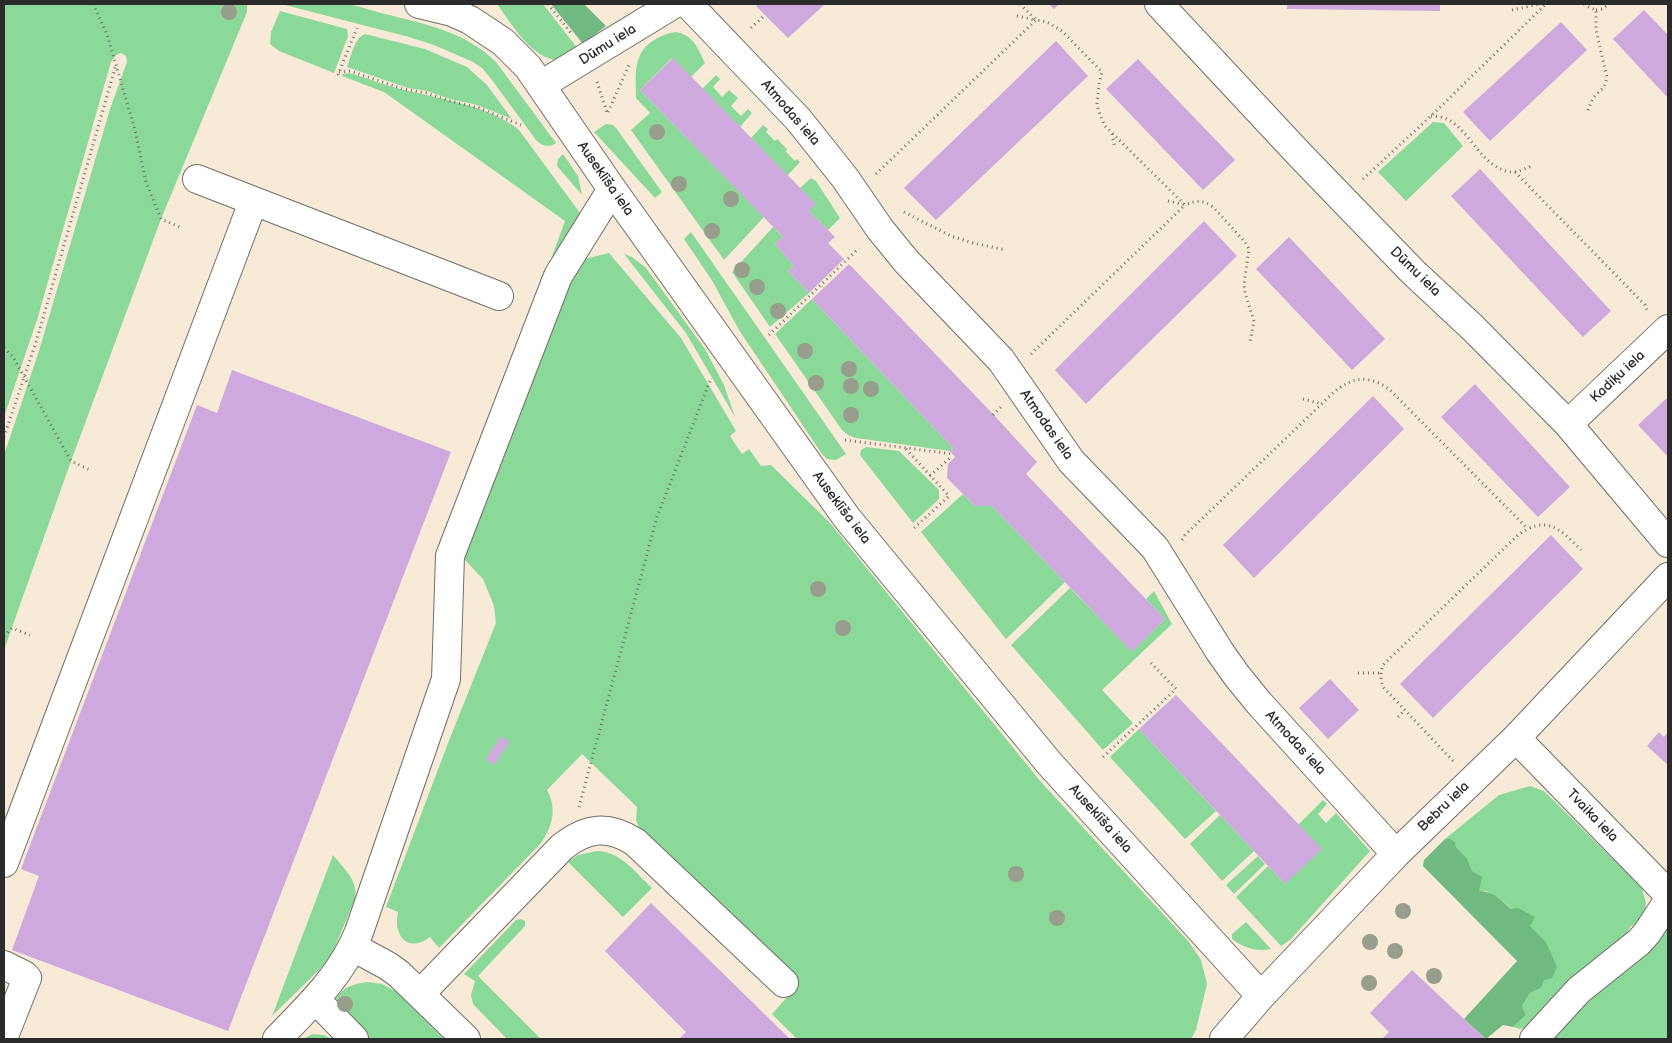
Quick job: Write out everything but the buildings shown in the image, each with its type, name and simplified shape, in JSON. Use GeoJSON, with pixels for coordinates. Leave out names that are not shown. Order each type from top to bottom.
{"type":"FeatureCollection","features":[{"type":"Feature","properties":{"kind":"street","name":"Auseklīša iela"},"geometry":{"type":"LineString","coordinates":[[419,4],[453,8],[503,42],[522,60],[847,518],[1049,763],[1261,996]]}},
{"type":"Feature","properties":{"kind":"street","name":"Dūmu iela"},"geometry":{"type":"LineString","coordinates":[[541,85],[674,4]]}},
{"type":"Feature","properties":{"kind":"street","name":"Atmodas iela"},"geometry":{"type":"LineString","coordinates":[[688,4],[798,119],[846,178],[893,245],[1001,360],[1070,460],[1155,548],[1237,676],[1259,703],[1396,854]]}},
{"type":"Feature","properties":{"kind":"street","name":"Dūmu iela"},"geometry":{"type":"LineString","coordinates":[[1158,4],[1413,272],[1473,328],[1568,424],[1668,543]]}},
{"type":"Feature","properties":{"kind":"street"},"geometry":{"type":"LineString","coordinates":[[197,179],[499,296]]}},
{"type":"Feature","properties":{"kind":"street"},"geometry":{"type":"LineString","coordinates":[[277,1039],[339,972],[353,947],[446,679],[450,556],[558,276],[612,189]]}},
{"type":"Feature","properties":{"kind":"street"},"geometry":{"type":"LineString","coordinates":[[4,863],[253,202]]}},
{"type":"Feature","properties":{"kind":"street","name":"Kadiķu iela"},"geometry":{"type":"LineString","coordinates":[[1568,424],[1658,321]]}},
{"type":"Feature","properties":{"kind":"street","name":"Bebru iela"},"geometry":{"type":"LineString","coordinates":[[1224,1039],[1261,996],[1396,854],[1516,738],[1668,577]]}},
{"type":"Feature","properties":{"kind":"street","name":"Tvaika iela"},"geometry":{"type":"LineString","coordinates":[[1516,738],[1668,894]]}},
{"type":"Feature","properties":{"kind":"street"},"geometry":{"type":"LineString","coordinates":[[420,994],[562,847],[586,832],[607,830],[625,836],[635,842],[784,983]]}},
{"type":"Feature","properties":{"kind":"street"},"geometry":{"type":"LineString","coordinates":[[1534,1039],[1579,990],[1639,942],[1668,901]]}},
{"type":"Feature","properties":{"kind":"street"},"geometry":{"type":"LineString","coordinates":[[353,947],[399,974],[466,1039]]}},
{"type":"Feature","properties":{"kind":"street"},"geometry":{"type":"LineString","coordinates":[[4,965],[27,978],[4,1036]]}},
{"type":"Feature","properties":{"kind":"street"},"geometry":{"type":"LineString","coordinates":[[315,999],[354,1039]]}},
{"type":"Feature","properties":{"kind":"path"},"geometry":{"type":"LineString","coordinates":[[93,4],[107,34],[135,130],[146,182],[161,219],[180,227]]}},
{"type":"Feature","properties":{"kind":"path"},"geometry":{"type":"LineString","coordinates":[[1020,4],[1036,20]]}},
{"type":"Feature","properties":{"kind":"path"},"geometry":{"type":"LineString","coordinates":[[1512,10],[1540,4]]}},
{"type":"Feature","properties":{"kind":"path"},"geometry":{"type":"LineString","coordinates":[[1332,187],[1359,183],[1546,4]]}},
{"type":"Feature","properties":{"kind":"path"},"geometry":{"type":"LineString","coordinates":[[1584,4],[1596,10],[1602,9],[1609,4]]}},
{"type":"Feature","properties":{"kind":"path"},"geometry":{"type":"LineString","coordinates":[[1586,112],[1593,98],[1604,87],[1607,78],[1596,30],[1596,10]]}},
{"type":"Feature","properties":{"kind":"path"},"geometry":{"type":"LineString","coordinates":[[1017,16],[1047,22],[1062,31],[1102,72],[1097,104],[1100,115],[1111,132],[1185,205]]}},
{"type":"Feature","properties":{"kind":"path"},"geometry":{"type":"LineString","coordinates":[[873,178],[877,171],[1036,20]]}},
{"type":"Feature","properties":{"kind":"path"},"geometry":{"type":"LineString","coordinates":[[357,28],[339,73],[350,71],[403,89],[426,92],[450,101],[480,108],[521,125]]}},
{"type":"Feature","properties":{"kind":"path"},"geometry":{"type":"LineString","coordinates":[[608,112],[631,61]]}},
{"type":"Feature","properties":{"kind":"path"},"geometry":{"type":"LineString","coordinates":[[4,437],[36,342],[116,65]]}},
{"type":"Feature","properties":{"kind":"path"},"geometry":{"type":"LineString","coordinates":[[1431,116],[1446,118],[1454,123],[1488,161],[1498,168],[1515,172],[1532,166]]}},
{"type":"Feature","properties":{"kind":"path"},"geometry":{"type":"LineString","coordinates":[[1111,132],[1115,148]]}},
{"type":"Feature","properties":{"kind":"path"},"geometry":{"type":"LineString","coordinates":[[1515,172],[1658,321]]}},
{"type":"Feature","properties":{"kind":"path"},"geometry":{"type":"LineString","coordinates":[[1168,201],[1185,205],[1200,201],[1207,203],[1213,207],[1245,242],[1249,249],[1244,284],[1246,300],[1254,321],[1250,342]]}},
{"type":"Feature","properties":{"kind":"path"},"geometry":{"type":"LineString","coordinates":[[993,414],[1032,378],[1027,369],[1027,364],[1033,351],[1185,205]]}},
{"type":"Feature","properties":{"kind":"path"},"geometry":{"type":"LineString","coordinates":[[901,210],[951,236],[1006,250]]}},
{"type":"Feature","properties":{"kind":"path"},"geometry":{"type":"LineString","coordinates":[[769,335],[862,246]]}},
{"type":"Feature","properties":{"kind":"path"},"geometry":{"type":"LineString","coordinates":[[4,348],[13,357],[70,462],[90,470]]}},
{"type":"Feature","properties":{"kind":"path"},"geometry":{"type":"LineString","coordinates":[[1180,547],[1185,534],[1322,404],[1348,382],[1368,380],[1380,383],[1398,398],[1527,528]]}},
{"type":"Feature","properties":{"kind":"path"},"geometry":{"type":"LineString","coordinates":[[570,841],[657,517],[710,381]]}},
{"type":"Feature","properties":{"kind":"path"},"geometry":{"type":"LineString","coordinates":[[1304,399],[1322,404]]}},
{"type":"Feature","properties":{"kind":"path"},"geometry":{"type":"LineString","coordinates":[[845,440],[953,455],[930,476]]}},
{"type":"Feature","properties":{"kind":"path"},"geometry":{"type":"LineString","coordinates":[[906,449],[948,496],[913,529]]}},
{"type":"Feature","properties":{"kind":"path"},"geometry":{"type":"LineString","coordinates":[[1471,781],[1384,688],[1380,681],[1383,665],[1527,528],[1542,524],[1551,525],[1562,531],[1581,550]]}},
{"type":"Feature","properties":{"kind":"path"},"geometry":{"type":"LineString","coordinates":[[4,636],[12,628],[30,635]]}},
{"type":"Feature","properties":{"kind":"path"},"geometry":{"type":"LineString","coordinates":[[1103,757],[1176,689],[1151,662]]}},
{"type":"Feature","properties":{"kind":"path"},"geometry":{"type":"LineString","coordinates":[[1358,674],[1380,673]]}},
{"type":"Feature","properties":{"kind":"path"},"geometry":{"type":"LineString","coordinates":[[1398,717],[1405,710]]}},
{"type":"Feature","properties":{"kind":"green space"},"geometry":{"type":"Polygon","coordinates":[[[331,3],[360,7],[430,26],[472,43],[496,62],[556,143],[545,146],[536,140],[492,80],[482,68],[473,62],[434,45],[409,37],[285,5],[331,3]]]}},
{"type":"Feature","properties":{"kind":"green space"},"geometry":{"type":"Polygon","coordinates":[[[4,4],[247,4],[247,12],[161,219],[71,461],[4,650],[4,455],[39,351],[110,109],[127,62],[126,56],[121,53],[116,55],[111,62],[37,320],[4,417],[4,4]]]}},
{"type":"Feature","properties":{"kind":"green space"},"geometry":{"type":"Polygon","coordinates":[[[497,4],[543,4],[582,54],[559,60],[549,59],[540,54],[515,30],[497,4]]]}},
{"type":"Feature","properties":{"kind":"green space"},"geometry":{"type":"Polygon","coordinates":[[[551,4],[584,4],[606,26],[583,44],[551,4]]]}},
{"type":"Feature","properties":{"kind":"green space"},"geometry":{"type":"Polygon","coordinates":[[[280,11],[347,29],[348,36],[334,73],[279,51],[270,44],[271,32],[280,11]]]}},
{"type":"Feature","properties":{"kind":"green space"},"geometry":{"type":"Polygon","coordinates":[[[676,32],[691,39],[705,63],[691,77],[672,58],[640,90],[764,217],[724,260],[631,130],[650,113],[636,98],[636,73],[639,58],[647,46],[654,40],[676,32]]]}},
{"type":"Feature","properties":{"kind":"green space"},"geometry":{"type":"Polygon","coordinates":[[[365,34],[425,49],[467,67],[487,85],[512,119],[477,105],[450,99],[427,91],[408,88],[347,67],[358,39],[365,34]]]}},
{"type":"Feature","properties":{"kind":"green space"},"geometry":{"type":"Polygon","coordinates":[[[349,73],[397,88],[480,109],[508,122],[519,130],[580,213],[554,261],[551,259],[565,221],[384,92],[342,76],[349,73]]]}},
{"type":"Feature","properties":{"kind":"green space"},"geometry":{"type":"Polygon","coordinates":[[[716,75],[720,79],[713,87],[722,97],[729,90],[738,98],[731,106],[741,116],[748,109],[752,113],[740,127],[702,89],[716,75]]]}},
{"type":"Feature","properties":{"kind":"green space"},"geometry":{"type":"Polygon","coordinates":[[[1433,122],[1444,123],[1463,146],[1406,201],[1378,172],[1433,122]]]}},
{"type":"Feature","properties":{"kind":"green space"},"geometry":{"type":"Polygon","coordinates":[[[606,124],[613,125],[616,128],[662,192],[655,198],[594,132],[606,124]]]}},
{"type":"Feature","properties":{"kind":"green space"},"geometry":{"type":"Polygon","coordinates":[[[763,125],[768,129],[766,132],[787,149],[786,152],[795,161],[797,159],[800,162],[787,176],[751,138],[763,125]]]}},
{"type":"Feature","properties":{"kind":"green space"},"geometry":{"type":"Polygon","coordinates":[[[563,154],[578,176],[582,195],[557,166],[558,159],[563,154]]]}},
{"type":"Feature","properties":{"kind":"green space"},"geometry":{"type":"Polygon","coordinates":[[[811,178],[816,181],[840,218],[828,230],[809,211],[800,188],[811,178]]]}},
{"type":"Feature","properties":{"kind":"green space"},"geometry":{"type":"Polygon","coordinates":[[[773,227],[783,237],[775,244],[794,266],[788,271],[809,293],[770,327],[732,272],[773,227]]]}},
{"type":"Feature","properties":{"kind":"green space"},"geometry":{"type":"Polygon","coordinates":[[[691,232],[846,454],[836,460],[827,459],[822,454],[739,330],[713,282],[684,239],[691,232]]]}},
{"type":"Feature","properties":{"kind":"green space"},"geometry":{"type":"Polygon","coordinates":[[[609,253],[681,338],[736,431],[730,436],[742,454],[749,449],[761,466],[771,465],[830,523],[1041,782],[1189,942],[1201,960],[1207,984],[1196,1030],[1191,1039],[797,1039],[772,1014],[796,987],[640,830],[636,820],[637,807],[582,754],[547,790],[553,810],[551,824],[541,843],[439,948],[430,937],[415,944],[404,940],[398,928],[398,912],[386,907],[496,623],[494,606],[483,579],[465,560],[463,543],[556,291],[584,259],[609,253]]]}},
{"type":"Feature","properties":{"kind":"green space"},"geometry":{"type":"Polygon","coordinates":[[[624,254],[632,257],[646,268],[705,349],[724,385],[735,417],[686,333],[624,254]]]}},
{"type":"Feature","properties":{"kind":"green space"},"geometry":{"type":"Polygon","coordinates":[[[812,299],[953,448],[950,451],[856,438],[842,430],[775,334],[812,299]]]}},
{"type":"Feature","properties":{"kind":"green space"},"geometry":{"type":"Polygon","coordinates":[[[866,447],[899,451],[939,490],[939,499],[913,523],[860,455],[861,450],[866,447]]]}},
{"type":"Feature","properties":{"kind":"green space"},"geometry":{"type":"Polygon","coordinates":[[[963,494],[975,506],[992,506],[1065,582],[1006,639],[921,532],[963,494]]]}},
{"type":"Feature","properties":{"kind":"green space"},"geometry":{"type":"Polygon","coordinates":[[[1070,588],[1132,651],[1165,619],[1146,599],[1154,591],[1172,624],[1102,690],[1133,723],[1103,750],[1011,645],[1070,588]]]}},
{"type":"Feature","properties":{"kind":"green space"},"geometry":{"type":"Polygon","coordinates":[[[1139,729],[1216,811],[1185,839],[1110,757],[1139,729]]]}},
{"type":"Feature","properties":{"kind":"green space"},"geometry":{"type":"Polygon","coordinates":[[[1530,786],[1544,791],[1642,888],[1646,903],[1644,920],[1631,926],[1622,941],[1529,1026],[1520,1029],[1513,1027],[1526,1015],[1522,1006],[1530,993],[1541,988],[1550,953],[1546,942],[1503,901],[1486,891],[1479,892],[1467,858],[1451,839],[1445,839],[1499,795],[1530,786]]]}},
{"type":"Feature","properties":{"kind":"green space"},"geometry":{"type":"Polygon","coordinates":[[[1323,800],[1327,804],[1318,814],[1326,823],[1336,813],[1370,851],[1290,940],[1281,946],[1236,897],[1268,866],[1285,884],[1298,825],[1323,800]]]}},
{"type":"Feature","properties":{"kind":"green space"},"geometry":{"type":"Polygon","coordinates":[[[1220,815],[1254,851],[1222,881],[1190,844],[1220,815]]]}},
{"type":"Feature","properties":{"kind":"green space"},"geometry":{"type":"Polygon","coordinates":[[[1445,839],[1451,839],[1455,843],[1456,847],[1467,858],[1472,871],[1482,877],[1479,891],[1492,894],[1511,909],[1518,908],[1535,917],[1530,926],[1546,942],[1557,967],[1552,978],[1544,980],[1541,988],[1530,993],[1522,1006],[1526,1015],[1513,1027],[1503,1025],[1486,1039],[1464,1019],[1517,961],[1423,866],[1424,860],[1445,839]]]}},
{"type":"Feature","properties":{"kind":"green space"},"geometry":{"type":"Polygon","coordinates":[[[597,851],[605,852],[620,859],[652,888],[623,917],[568,862],[578,855],[597,851]]]}},
{"type":"Feature","properties":{"kind":"green space"},"geometry":{"type":"Polygon","coordinates":[[[333,855],[355,886],[355,899],[330,959],[272,1016],[333,855]]]}},
{"type":"Feature","properties":{"kind":"green space"},"geometry":{"type":"Polygon","coordinates":[[[1258,856],[1265,864],[1234,894],[1226,885],[1258,856]]]}},
{"type":"Feature","properties":{"kind":"green space"},"geometry":{"type":"Polygon","coordinates":[[[521,919],[525,921],[525,926],[478,976],[541,1039],[507,1039],[473,1004],[471,995],[475,981],[464,974],[516,920],[521,919]]]}},
{"type":"Feature","properties":{"kind":"green space"},"geometry":{"type":"Polygon","coordinates":[[[1246,922],[1271,949],[1260,950],[1250,948],[1232,939],[1232,934],[1246,922]]]}},
{"type":"Feature","properties":{"kind":"green space"},"geometry":{"type":"Polygon","coordinates":[[[1668,924],[1668,1039],[1548,1039],[1583,998],[1668,924]]]}},
{"type":"Feature","properties":{"kind":"green space"},"geometry":{"type":"Polygon","coordinates":[[[368,982],[382,984],[397,992],[444,1039],[369,1039],[338,1005],[336,998],[350,986],[368,982]]]}},
{"type":"Feature","properties":{"kind":"green space"},"geometry":{"type":"Polygon","coordinates":[[[312,1034],[324,1035],[331,1039],[303,1039],[312,1034]]]}}]}
